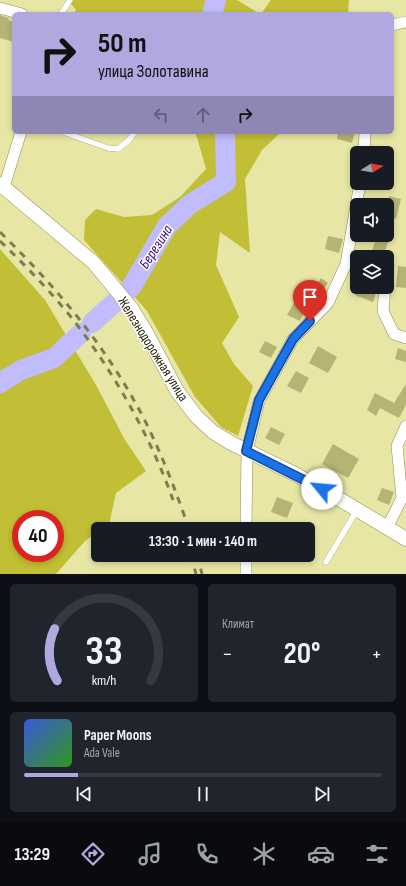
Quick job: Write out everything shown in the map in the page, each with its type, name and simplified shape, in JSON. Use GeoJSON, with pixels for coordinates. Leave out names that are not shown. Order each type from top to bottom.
{"type":"FeatureCollection","features":[{"type":"Feature","properties":{"kind":"street"},"geometry":{"type":"LineString","coordinates":[[0,8],[15,12]]}},
{"type":"Feature","properties":{"kind":"street"},"geometry":{"type":"LineString","coordinates":[[394,25],[406,22]]}},
{"type":"Feature","properties":{"kind":"street"},"geometry":{"type":"LineString","coordinates":[[2,185],[20,134]]}},
{"type":"Feature","properties":{"kind":"street"},"geometry":{"type":"LineString","coordinates":[[364,146],[365,134]]}},
{"type":"Feature","properties":{"kind":"street","name":"Железнодорожная улица"},"geometry":{"type":"LineString","coordinates":[[2,185],[94,263],[131,308],[147,334],[177,391],[196,416],[213,432],[246,451],[295,474],[406,540]]}},
{"type":"Feature","properties":{"kind":"street"},"geometry":{"type":"LineString","coordinates":[[353,250],[359,190]]}},
{"type":"Feature","properties":{"kind":"street"},"geometry":{"type":"LineString","coordinates":[[246,522],[246,451],[259,400],[293,339],[328,303],[346,264],[350,261]]}},
{"type":"Feature","properties":{"kind":"street"},"geometry":{"type":"LineString","coordinates":[[384,294],[383,312],[394,334],[406,338]]}},
{"type":"Feature","properties":{"kind":"street"},"geometry":{"type":"LineString","coordinates":[[387,528],[402,498],[397,446],[406,426]]}},
{"type":"Feature","properties":{"kind":"street"},"geometry":{"type":"LineString","coordinates":[[246,562],[246,574]]}},
{"type":"Feature","properties":{"kind":"lane"},"geometry":{"type":"LineString","coordinates":[[62,12],[70,0]]}},
{"type":"Feature","properties":{"kind":"lane"},"geometry":{"type":"LineString","coordinates":[[69,134],[108,148],[118,149],[133,134]]}},
{"type":"Feature","properties":{"kind":"lane"},"geometry":{"type":"LineString","coordinates":[[326,562],[357,510]]}},
{"type":"Feature","properties":{"kind":"shaded area"},"geometry":{"type":"Polygon","coordinates":[[[68,0],[237,0],[257,12],[75,12],[76,10],[68,0]]]}},
{"type":"Feature","properties":{"kind":"shaded area"},"geometry":{"type":"Polygon","coordinates":[[[271,0],[349,0],[348,12],[262,12],[271,0]]]}},
{"type":"Feature","properties":{"kind":"shaded area"},"geometry":{"type":"Polygon","coordinates":[[[196,134],[279,134],[262,150],[245,179],[250,253],[220,232],[216,265],[239,317],[222,343],[234,364],[253,386],[238,436],[221,427],[195,397],[147,311],[84,240],[85,220],[96,209],[124,217],[152,215],[180,197],[206,169],[196,134]]]}},
{"type":"Feature","properties":{"kind":"shaded area"},"geometry":{"type":"Polygon","coordinates":[[[0,249],[45,300],[96,385],[125,440],[146,471],[116,493],[110,522],[91,522],[91,537],[85,541],[56,574],[0,574],[0,249]]]}},
{"type":"Feature","properties":{"kind":"building"},"geometry":{"type":"Polygon","coordinates":[[[0,15],[9,18],[8,20],[12,21],[12,41],[0,38],[0,15]]]}},
{"type":"Feature","properties":{"kind":"building"},"geometry":{"type":"Polygon","coordinates":[[[338,134],[354,134],[352,143],[337,139],[338,134]]]}},
{"type":"Feature","properties":{"kind":"building"},"geometry":{"type":"Polygon","coordinates":[[[389,196],[401,199],[396,219],[394,219],[394,198],[389,198],[389,196]]]}},
{"type":"Feature","properties":{"kind":"building"},"geometry":{"type":"Polygon","coordinates":[[[328,236],[343,239],[339,253],[325,249],[328,236]]]}},
{"type":"Feature","properties":{"kind":"building"},"geometry":{"type":"Polygon","coordinates":[[[375,242],[388,242],[385,250],[372,250],[375,242]]]}},
{"type":"Feature","properties":{"kind":"building"},"geometry":{"type":"Polygon","coordinates":[[[398,266],[406,267],[406,288],[396,287],[398,266]]]}},
{"type":"Feature","properties":{"kind":"building"},"geometry":{"type":"Polygon","coordinates":[[[321,278],[328,283],[320,295],[313,290],[321,278]]]}},
{"type":"Feature","properties":{"kind":"building"},"geometry":{"type":"Polygon","coordinates":[[[355,294],[376,294],[373,302],[355,294]]]}},
{"type":"Feature","properties":{"kind":"building"},"geometry":{"type":"Polygon","coordinates":[[[295,301],[307,307],[300,321],[287,315],[295,301]]]}},
{"type":"Feature","properties":{"kind":"building"},"geometry":{"type":"Polygon","coordinates":[[[265,341],[277,347],[271,358],[259,352],[265,341]]]}},
{"type":"Feature","properties":{"kind":"building"},"geometry":{"type":"Polygon","coordinates":[[[318,346],[337,357],[328,373],[309,363],[318,346]]]}},
{"type":"Feature","properties":{"kind":"building"},"geometry":{"type":"Polygon","coordinates":[[[398,348],[406,351],[406,362],[395,359],[398,348]]]}},
{"type":"Feature","properties":{"kind":"building"},"geometry":{"type":"Polygon","coordinates":[[[296,371],[309,378],[301,393],[287,386],[296,371]]]}},
{"type":"Feature","properties":{"kind":"building"},"geometry":{"type":"Polygon","coordinates":[[[406,384],[406,405],[399,418],[380,408],[376,416],[367,410],[375,393],[394,403],[406,384]]]}},
{"type":"Feature","properties":{"kind":"building"},"geometry":{"type":"Polygon","coordinates":[[[271,427],[285,434],[279,445],[265,438],[271,427]]]}},
{"type":"Feature","properties":{"kind":"building"},"geometry":{"type":"Polygon","coordinates":[[[333,444],[359,459],[348,478],[322,464],[333,444]]]}},
{"type":"Feature","properties":{"kind":"building"},"geometry":{"type":"Polygon","coordinates":[[[382,488],[394,492],[389,505],[377,500],[382,488]]]}},
{"type":"Feature","properties":{"kind":"building"},"geometry":{"type":"Polygon","coordinates":[[[277,497],[293,503],[287,518],[271,512],[277,497]]]}},
{"type":"Feature","properties":{"kind":"waterway","name":"Березина"},"geometry":{"type":"LineString","coordinates":[[213,12],[216,0]]}},
{"type":"Feature","properties":{"kind":"waterway","name":"Березина"},"geometry":{"type":"LineString","coordinates":[[129,289],[167,226],[190,204],[226,182],[225,134]]}},
{"type":"Feature","properties":{"kind":"waterway","name":"Березина"},"geometry":{"type":"LineString","coordinates":[[92,323],[114,303]]}},
{"type":"Feature","properties":{"kind":"waterway","name":"Березина"},"geometry":{"type":"LineString","coordinates":[[0,383],[21,370],[54,358],[81,333]]}},
{"type":"Feature","properties":{"kind":"railway"},"geometry":{"type":"LineString","coordinates":[[0,232],[54,289],[103,350],[131,395],[154,439],[187,522]]}},
{"type":"Feature","properties":{"kind":"railway"},"geometry":{"type":"LineString","coordinates":[[0,241],[19,259],[63,307],[101,359],[142,428],[154,452],[173,500]]}},
{"type":"Feature","properties":{"kind":"railway"},"geometry":{"type":"LineString","coordinates":[[193,562],[196,574]]}},
{"type":"Feature","properties":{"kind":"railway"},"geometry":{"type":"LineString","coordinates":[[199,562],[202,574]]}},
{"type":"Feature","properties":{"kind":"route"},"geometry":{"type":"LineString","coordinates":[[310,321],[293,339],[259,400],[246,451],[295,474],[322,489]]}}]}
